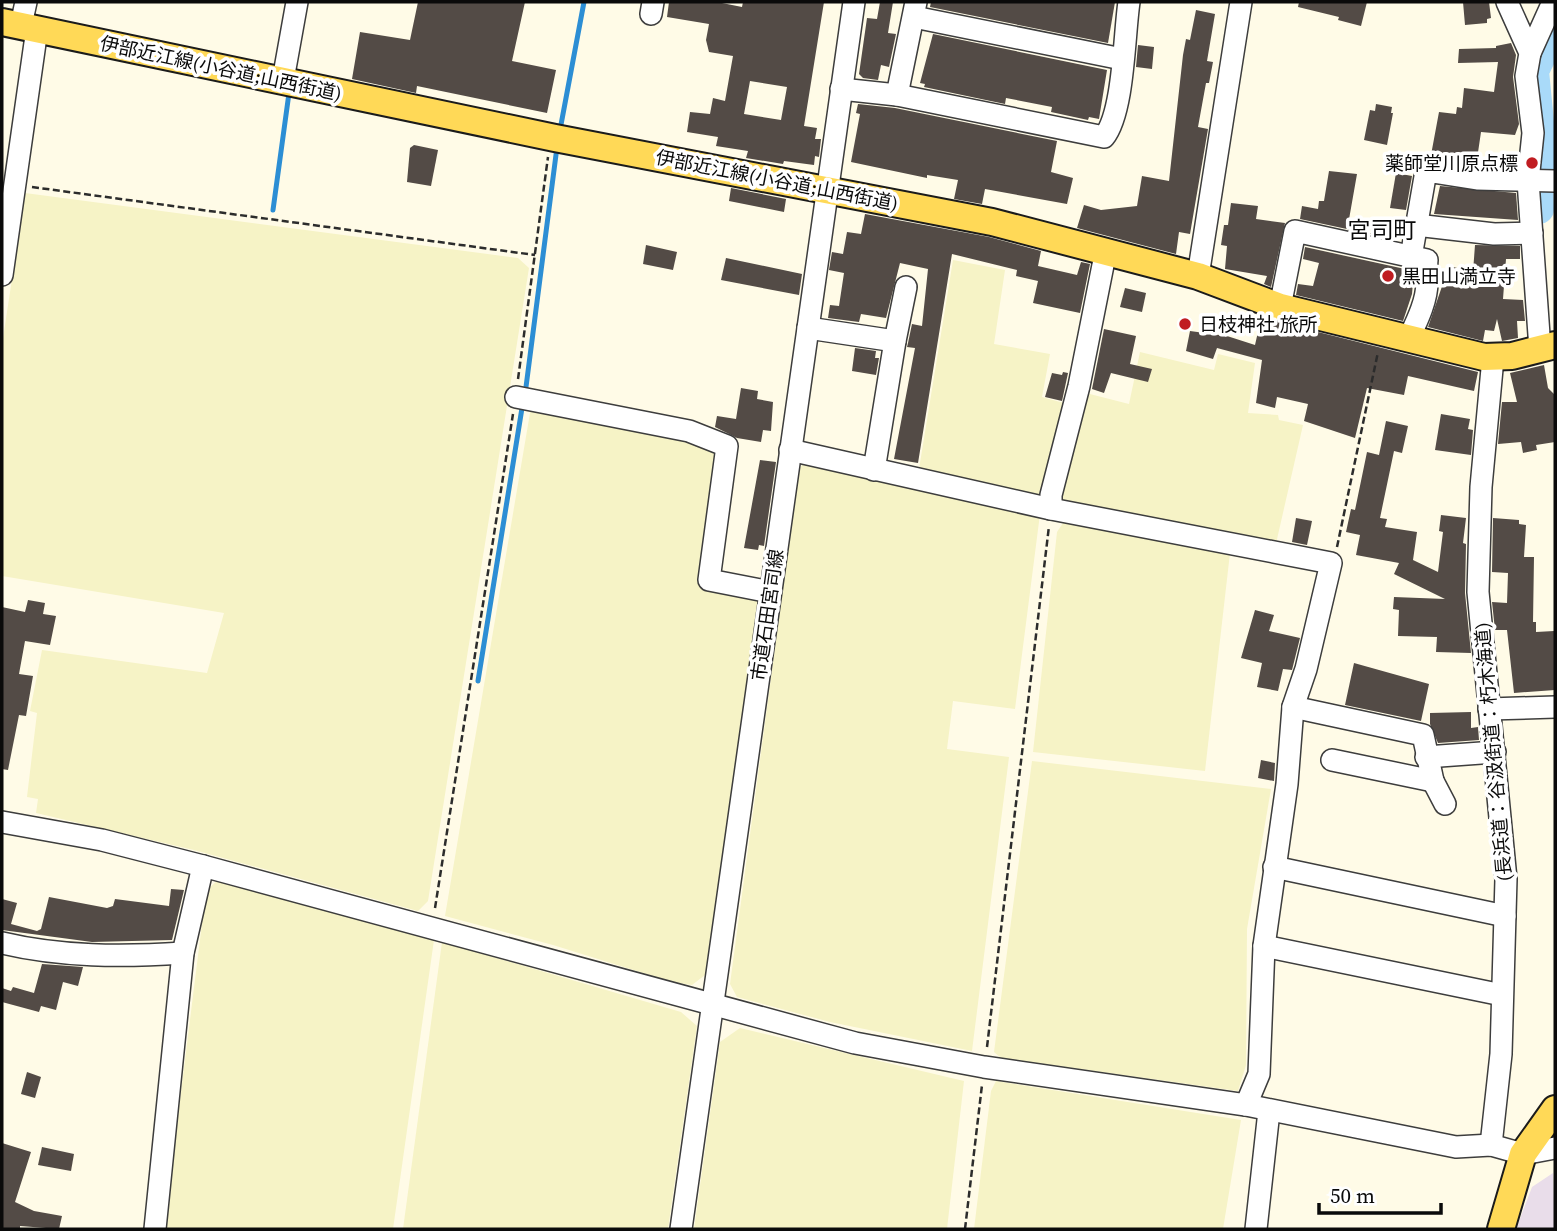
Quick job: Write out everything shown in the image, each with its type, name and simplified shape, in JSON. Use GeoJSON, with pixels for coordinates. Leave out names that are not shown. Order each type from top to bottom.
{"type":"FeatureCollection","features":[{"type":"Feature","properties":{"kind":"main road","name":"伊部近江線(小谷道;山西街道)"},"geometry":{"type":"LineString","coordinates":[[21,19],[283,80],[550,136],[992,222],[1198,276],[1280,307],[1493,358],[1547,347]]}},
{"type":"Feature","properties":{"kind":"main road"},"geometry":{"type":"LineString","coordinates":[[1501,1229],[1522,1154],[1555,1109]]}},
{"type":"Feature","properties":{"kind":"street"},"geometry":{"type":"LineString","coordinates":[[283,80],[297,2]]}},
{"type":"Feature","properties":{"kind":"street","name":"市道石田宮司線"},"geometry":{"type":"LineString","coordinates":[[681,1229],[790,450],[830,189],[854,2]]}},
{"type":"Feature","properties":{"kind":"street"},"geometry":{"type":"LineString","coordinates":[[841,89],[897,95],[1104,137],[1110,130],[1121,82],[1129,2]]}},
{"type":"Feature","properties":{"kind":"street"},"geometry":{"type":"LineString","coordinates":[[1198,276],[1241,2]]}},
{"type":"Feature","properties":{"kind":"street"},"geometry":{"type":"LineString","coordinates":[[1507,2],[1530,52]]}},
{"type":"Feature","properties":{"kind":"street"},"geometry":{"type":"LineString","coordinates":[[1547,347],[1532,233],[1540,181],[1526,76],[1530,52],[1553,2]]}},
{"type":"Feature","properties":{"kind":"street"},"geometry":{"type":"LineString","coordinates":[[897,95],[915,9],[1122,59]]}},
{"type":"Feature","properties":{"kind":"street"},"geometry":{"type":"LineString","coordinates":[[2,275],[16,185],[21,19]]}},
{"type":"Feature","properties":{"kind":"street"},"geometry":{"type":"LineString","coordinates":[[1411,257],[1426,171],[1477,179],[1540,181]]}},
{"type":"Feature","properties":{"kind":"street"},"geometry":{"type":"LineString","coordinates":[[1416,225],[1494,234],[1532,233]]}},
{"type":"Feature","properties":{"kind":"street"},"geometry":{"type":"LineString","coordinates":[[1280,307],[1295,232],[1427,260],[1425,274],[1428,280],[1421,310],[1409,338]]}},
{"type":"Feature","properties":{"kind":"street"},"geometry":{"type":"LineString","coordinates":[[1051,509],[1051,495],[1079,386],[1107,250]]}},
{"type":"Feature","properties":{"kind":"street"},"geometry":{"type":"LineString","coordinates":[[874,470],[906,288]]}},
{"type":"Feature","properties":{"kind":"street"},"geometry":{"type":"LineString","coordinates":[[808,328],[895,341]]}},
{"type":"Feature","properties":{"kind":"street","name":"(長浜道：谷汲街道：朽木海道)"},"geometry":{"type":"LineString","coordinates":[[1490,1145],[1500,1054],[1506,879],[1478,593],[1481,488],[1493,358]]}},
{"type":"Feature","properties":{"kind":"street"},"geometry":{"type":"LineString","coordinates":[[516,397],[689,431],[727,446],[709,580],[770,592]]}},
{"type":"Feature","properties":{"kind":"street"},"geometry":{"type":"LineString","coordinates":[[790,450],[1051,509],[1331,563],[1306,669],[1293,707],[1287,784],[1264,946],[1259,1074],[1246,1105]]}},
{"type":"Feature","properties":{"kind":"street"},"geometry":{"type":"LineString","coordinates":[[1293,707],[1423,735],[1433,781],[1446,804]]}},
{"type":"Feature","properties":{"kind":"street"},"geometry":{"type":"LineString","coordinates":[[1489,709],[1555,707]]}},
{"type":"Feature","properties":{"kind":"street"},"geometry":{"type":"LineString","coordinates":[[1426,757],[1495,752]]}},
{"type":"Feature","properties":{"kind":"street"},"geometry":{"type":"LineString","coordinates":[[1332,760],[1433,781]]}},
{"type":"Feature","properties":{"kind":"street"},"geometry":{"type":"LineString","coordinates":[[2,822],[102,840],[203,866],[855,1043],[984,1067],[1246,1105],[1456,1147],[1490,1145],[1522,1154],[1555,1148]]}},
{"type":"Feature","properties":{"kind":"street"},"geometry":{"type":"LineString","coordinates":[[155,1229],[183,953],[203,866]]}},
{"type":"Feature","properties":{"kind":"street"},"geometry":{"type":"LineString","coordinates":[[1274,867],[1505,915]]}},
{"type":"Feature","properties":{"kind":"street"},"geometry":{"type":"LineString","coordinates":[[2,943],[36,951],[129,957],[183,953]]}},
{"type":"Feature","properties":{"kind":"street"},"geometry":{"type":"LineString","coordinates":[[1264,946],[1502,995]]}},
{"type":"Feature","properties":{"kind":"street"},"geometry":{"type":"LineString","coordinates":[[1256,1229],[1269,1111]]}},
{"type":"Feature","properties":{"kind":"path"},"geometry":{"type":"LineString","coordinates":[[432,927],[516,397],[550,136]]}},
{"type":"Feature","properties":{"kind":"path"},"geometry":{"type":"LineString","coordinates":[[16,185],[535,254]]}},
{"type":"Feature","properties":{"kind":"path"},"geometry":{"type":"LineString","coordinates":[[1331,563],[1336,552],[1382,333]]}},
{"type":"Feature","properties":{"kind":"path"},"geometry":{"type":"LineString","coordinates":[[965,1229],[1051,509]]}},
{"type":"Feature","properties":{"kind":"shaded area"},"geometry":{"type":"Polygon","coordinates":[[[25,193],[518,258],[529,268],[428,901],[418,911],[194,850],[36,813],[38,799],[27,797],[37,713],[30,711],[42,650],[207,673],[224,613],[2,576],[2,345],[25,193]]]}},
{"type":"Feature","properties":{"kind":"shaded area"},"geometry":{"type":"Polygon","coordinates":[[[953,260],[1005,270],[994,344],[1050,354],[1042,397],[1071,405],[1043,501],[918,475],[953,260]]]}},
{"type":"Feature","properties":{"kind":"shaded area"},"geometry":{"type":"Polygon","coordinates":[[[1140,352],[1214,370],[1218,354],[1255,363],[1248,413],[1278,415],[1279,420],[1303,425],[1275,548],[1059,506],[1082,392],[1129,404],[1140,352]]]}},
{"type":"Feature","properties":{"kind":"shaded area"},"geometry":{"type":"Polygon","coordinates":[[[531,407],[690,438],[720,456],[702,586],[754,595],[760,603],[705,975],[692,985],[672,982],[553,945],[445,916],[531,407]]]}},
{"type":"Feature","properties":{"kind":"shaded area"},"geometry":{"type":"Polygon","coordinates":[[[804,463],[1040,514],[1015,709],[953,701],[947,749],[1009,757],[972,1051],[830,1022],[737,997],[730,984],[799,469],[804,463]]]}},
{"type":"Feature","properties":{"kind":"shaded area"},"geometry":{"type":"Polygon","coordinates":[[[1065,520],[1230,553],[1205,771],[1033,752],[1057,532],[1065,520]]]}},
{"type":"Feature","properties":{"kind":"shaded area"},"geometry":{"type":"Polygon","coordinates":[[[1032,761],[1271,789],[1247,929],[1246,1065],[1238,1091],[1001,1058],[994,1052],[1032,761]]]}},
{"type":"Feature","properties":{"kind":"shaded area"},"geometry":{"type":"Polygon","coordinates":[[[219,879],[434,940],[393,1229],[164,1229],[206,891],[219,879]]]}},
{"type":"Feature","properties":{"kind":"shaded area"},"geometry":{"type":"Polygon","coordinates":[[[442,942],[681,1012],[697,1026],[668,1229],[403,1229],[442,942]]]}},
{"type":"Feature","properties":{"kind":"shaded area"},"geometry":{"type":"Polygon","coordinates":[[[740,1028],[964,1081],[947,1229],[694,1229],[720,1042],[740,1028]]]}},
{"type":"Feature","properties":{"kind":"shaded area"},"geometry":{"type":"Polygon","coordinates":[[[996,1081],[1241,1120],[1223,1229],[974,1229],[991,1091],[996,1081]]]}},
{"type":"Feature","properties":{"kind":"shaded area"},"geometry":{"type":"Polygon","coordinates":[[[1553,1173],[1555,1229],[1516,1229],[1532,1187],[1553,1173]]]}},
{"type":"Feature","properties":{"kind":"building"},"geometry":{"type":"Polygon","coordinates":[[[418,2],[525,2],[512,61],[556,70],[547,113],[417,86],[416,93],[352,79],[360,32],[410,40],[418,2]]]}},
{"type":"Feature","properties":{"kind":"building"},"geometry":{"type":"Polygon","coordinates":[[[669,2],[717,2],[742,7],[743,2],[824,2],[804,126],[817,128],[815,139],[821,139],[819,157],[815,156],[814,165],[784,161],[783,164],[746,158],[748,151],[716,146],[718,137],[687,132],[690,112],[710,114],[713,98],[725,101],[733,56],[709,52],[706,40],[709,24],[667,17],[669,2]],[[750,81],[744,114],[781,120],[787,87],[750,81]]]}},
{"type":"Feature","properties":{"kind":"building"},"geometry":{"type":"Polygon","coordinates":[[[880,2],[893,2],[888,33],[896,34],[889,67],[881,65],[878,80],[863,78],[859,74],[867,18],[877,19],[880,2]]]}},
{"type":"Feature","properties":{"kind":"building"},"geometry":{"type":"Polygon","coordinates":[[[931,2],[1115,2],[1108,43],[930,7],[931,2]]]}},
{"type":"Feature","properties":{"kind":"building"},"geometry":{"type":"Polygon","coordinates":[[[1299,2],[1367,2],[1361,26],[1338,20],[1339,17],[1298,7],[1299,2]]]}},
{"type":"Feature","properties":{"kind":"building"},"geometry":{"type":"Polygon","coordinates":[[[1463,2],[1489,2],[1491,18],[1487,19],[1487,23],[1465,25],[1463,2]]]}},
{"type":"Feature","properties":{"kind":"building"},"geometry":{"type":"Polygon","coordinates":[[[1196,10],[1215,14],[1207,61],[1213,62],[1198,127],[1208,129],[1190,234],[1179,232],[1176,254],[1077,228],[1084,205],[1101,210],[1137,206],[1142,176],[1169,181],[1183,55],[1186,39],[1190,40],[1196,10]]]}},
{"type":"Feature","properties":{"kind":"building"},"geometry":{"type":"Polygon","coordinates":[[[933,34],[1107,70],[1099,119],[1089,117],[1088,120],[1051,112],[1052,107],[1006,98],[1005,104],[924,87],[925,84],[920,83],[933,34]]]}},
{"type":"Feature","properties":{"kind":"building"},"geometry":{"type":"Polygon","coordinates":[[[1511,43],[1516,55],[1513,77],[1519,124],[1515,135],[1481,132],[1476,166],[1431,155],[1439,112],[1456,114],[1457,107],[1462,108],[1464,88],[1494,92],[1498,62],[1458,63],[1459,49],[1496,48],[1511,43]]]}},
{"type":"Feature","properties":{"kind":"building"},"geometry":{"type":"Polygon","coordinates":[[[1138,45],[1154,47],[1152,69],[1136,67],[1138,45]]]}},
{"type":"Feature","properties":{"kind":"building"},"geometry":{"type":"Polygon","coordinates":[[[858,104],[895,108],[1057,141],[1051,172],[1073,178],[1067,204],[985,189],[982,204],[954,199],[958,180],[927,175],[927,178],[851,162],[860,114],[856,113],[858,104]]]}},
{"type":"Feature","properties":{"kind":"building"},"geometry":{"type":"Polygon","coordinates":[[[1376,104],[1392,107],[1387,145],[1364,140],[1370,110],[1375,111],[1376,104]]]}},
{"type":"Feature","properties":{"kind":"building"},"geometry":{"type":"Polygon","coordinates":[[[414,145],[438,150],[431,186],[407,182],[410,148],[414,145]]]}},
{"type":"Feature","properties":{"kind":"building"},"geometry":{"type":"Polygon","coordinates":[[[1329,171],[1357,174],[1348,225],[1375,235],[1300,219],[1302,206],[1318,209],[1319,201],[1324,201],[1329,171]]]}},
{"type":"Feature","properties":{"kind":"building"},"geometry":{"type":"Polygon","coordinates":[[[1396,173],[1412,176],[1406,210],[1390,208],[1396,173]]]}},
{"type":"Feature","properties":{"kind":"building"},"geometry":{"type":"Polygon","coordinates":[[[1440,186],[1516,193],[1518,220],[1434,214],[1440,186]]]}},
{"type":"Feature","properties":{"kind":"building"},"geometry":{"type":"Polygon","coordinates":[[[731,188],[786,199],[784,212],[729,201],[731,188]]]}},
{"type":"Feature","properties":{"kind":"building"},"geometry":{"type":"Polygon","coordinates":[[[1231,203],[1258,206],[1256,219],[1285,223],[1271,287],[1264,284],[1267,276],[1225,269],[1227,246],[1221,245],[1224,225],[1228,225],[1231,203]]]}},
{"type":"Feature","properties":{"kind":"building"},"geometry":{"type":"Polygon","coordinates":[[[865,214],[989,237],[1041,251],[1038,266],[1077,275],[1081,262],[1090,264],[1080,313],[1033,303],[1038,281],[1016,276],[1017,270],[952,254],[918,463],[894,459],[915,348],[907,347],[912,324],[922,326],[928,269],[900,263],[886,318],[861,314],[859,322],[828,318],[830,305],[839,306],[844,273],[829,270],[832,252],[843,254],[847,232],[861,234],[865,214]]]}},
{"type":"Feature","properties":{"kind":"building"},"geometry":{"type":"Polygon","coordinates":[[[646,245],[677,252],[673,270],[643,264],[646,245]]]}},
{"type":"Feature","properties":{"kind":"building"},"geometry":{"type":"Polygon","coordinates":[[[1475,245],[1520,246],[1520,259],[1506,259],[1503,299],[1523,300],[1525,321],[1517,321],[1518,338],[1502,341],[1497,319],[1494,331],[1485,330],[1483,341],[1428,327],[1449,266],[1473,272],[1475,245]]]}},
{"type":"Feature","properties":{"kind":"building"},"geometry":{"type":"Polygon","coordinates":[[[1305,247],[1414,271],[1412,294],[1403,321],[1296,295],[1298,284],[1313,286],[1319,263],[1303,259],[1305,247]]]}},
{"type":"Feature","properties":{"kind":"building"},"geometry":{"type":"Polygon","coordinates":[[[726,258],[802,274],[799,295],[721,280],[726,258]]]}},
{"type":"Feature","properties":{"kind":"building"},"geometry":{"type":"Polygon","coordinates":[[[1125,288],[1146,293],[1142,312],[1120,307],[1125,288]]]}},
{"type":"Feature","properties":{"kind":"building"},"geometry":{"type":"Polygon","coordinates":[[[1266,319],[1478,372],[1474,391],[1408,376],[1404,395],[1367,388],[1355,438],[1304,421],[1308,404],[1277,397],[1275,408],[1256,403],[1262,360],[1217,348],[1213,359],[1186,351],[1190,331],[1227,336],[1255,345],[1260,323],[1265,324],[1266,319]]]}},
{"type":"Feature","properties":{"kind":"building"},"geometry":{"type":"Polygon","coordinates":[[[1104,329],[1136,336],[1130,364],[1152,369],[1148,382],[1111,373],[1104,393],[1092,389],[1104,329]]]}},
{"type":"Feature","properties":{"kind":"building"},"geometry":{"type":"Polygon","coordinates":[[[855,348],[876,351],[875,358],[879,358],[876,375],[852,371],[855,348]]]}},
{"type":"Feature","properties":{"kind":"building"},"geometry":{"type":"Polygon","coordinates":[[[1544,365],[1548,388],[1555,395],[1555,442],[1536,445],[1537,450],[1523,453],[1521,442],[1498,444],[1502,402],[1517,402],[1510,373],[1544,365]]]}},
{"type":"Feature","properties":{"kind":"building"},"geometry":{"type":"Polygon","coordinates":[[[1063,372],[1068,373],[1062,401],[1045,397],[1052,373],[1062,375],[1063,372]]]}},
{"type":"Feature","properties":{"kind":"building"},"geometry":{"type":"Polygon","coordinates":[[[741,388],[758,391],[757,399],[773,402],[771,431],[763,430],[761,442],[737,438],[715,427],[717,416],[736,419],[741,388]]]}},
{"type":"Feature","properties":{"kind":"building"},"geometry":{"type":"Polygon","coordinates":[[[1441,414],[1470,419],[1468,429],[1473,430],[1471,455],[1435,450],[1441,414]]]}},
{"type":"Feature","properties":{"kind":"building"},"geometry":{"type":"Polygon","coordinates":[[[1386,421],[1408,426],[1402,453],[1394,451],[1380,518],[1387,519],[1385,527],[1417,532],[1413,560],[1438,572],[1443,532],[1439,531],[1441,515],[1466,518],[1463,543],[1466,544],[1465,593],[1471,653],[1436,652],[1437,637],[1398,636],[1399,610],[1393,609],[1394,597],[1445,599],[1394,574],[1399,563],[1356,555],[1360,535],[1346,532],[1351,509],[1355,510],[1367,452],[1379,455],[1386,421]]]}},
{"type":"Feature","properties":{"kind":"building"},"geometry":{"type":"Polygon","coordinates":[[[760,460],[776,462],[764,546],[759,545],[758,550],[744,548],[760,460]]]}},
{"type":"Feature","properties":{"kind":"building"},"geometry":{"type":"Polygon","coordinates":[[[1296,518],[1312,521],[1307,545],[1292,542],[1296,518]]]}},
{"type":"Feature","properties":{"kind":"building"},"geometry":{"type":"Polygon","coordinates":[[[1493,518],[1519,520],[1519,524],[1526,525],[1524,557],[1534,557],[1533,622],[1536,622],[1536,632],[1554,631],[1555,690],[1514,693],[1507,630],[1495,630],[1492,602],[1507,603],[1508,573],[1492,572],[1493,518]]]}},
{"type":"Feature","properties":{"kind":"building"},"geometry":{"type":"Polygon","coordinates":[[[28,600],[45,603],[43,614],[56,616],[50,645],[25,641],[19,674],[33,676],[26,716],[19,715],[8,770],[2,769],[2,607],[25,612],[28,600]]]}},
{"type":"Feature","properties":{"kind":"building"},"geometry":{"type":"Polygon","coordinates":[[[1255,610],[1274,615],[1269,631],[1300,638],[1292,670],[1283,669],[1278,691],[1257,687],[1262,663],[1241,658],[1255,610]]]}},
{"type":"Feature","properties":{"kind":"building"},"geometry":{"type":"Polygon","coordinates":[[[1354,663],[1429,684],[1421,721],[1345,705],[1354,663]]]}},
{"type":"Feature","properties":{"kind":"building"},"geometry":{"type":"Polygon","coordinates":[[[1471,712],[1471,728],[1478,727],[1479,740],[1438,743],[1430,724],[1430,713],[1471,712]]]}},
{"type":"Feature","properties":{"kind":"building"},"geometry":{"type":"Polygon","coordinates":[[[1261,760],[1275,763],[1274,781],[1258,778],[1261,760]]]}},
{"type":"Feature","properties":{"kind":"building"},"geometry":{"type":"Polygon","coordinates":[[[171,889],[184,890],[172,940],[92,942],[2,930],[2,899],[17,903],[11,924],[37,931],[41,929],[49,897],[107,908],[113,906],[115,899],[169,906],[171,889]]]}},
{"type":"Feature","properties":{"kind":"building"},"geometry":{"type":"Polygon","coordinates":[[[42,964],[83,967],[78,986],[63,982],[56,1010],[41,1006],[39,1012],[2,1002],[2,988],[11,991],[13,987],[34,993],[42,964]]]}},
{"type":"Feature","properties":{"kind":"building"},"geometry":{"type":"Polygon","coordinates":[[[27,1072],[41,1077],[35,1098],[21,1094],[27,1072]]]}},
{"type":"Feature","properties":{"kind":"building"},"geometry":{"type":"Polygon","coordinates":[[[2,1143],[31,1152],[15,1202],[34,1211],[62,1216],[59,1229],[20,1226],[20,1229],[2,1229],[2,1143]]]}},
{"type":"Feature","properties":{"kind":"building"},"geometry":{"type":"Polygon","coordinates":[[[42,1147],[74,1154],[71,1171],[38,1165],[42,1147]]]}},
{"type":"Feature","properties":{"kind":"waterway"},"geometry":{"type":"LineString","coordinates":[[560,130],[584,2]]}},
{"type":"Feature","properties":{"kind":"waterway"},"geometry":{"type":"LineString","coordinates":[[1539,209],[1538,172],[1543,163],[1534,71],[1555,27]]}},
{"type":"Feature","properties":{"kind":"waterway"},"geometry":{"type":"LineString","coordinates":[[273,210],[289,93]]}},
{"type":"Feature","properties":{"kind":"waterway"},"geometry":{"type":"LineString","coordinates":[[526,387],[557,147]]}},
{"type":"Feature","properties":{"kind":"waterway"},"geometry":{"type":"LineString","coordinates":[[478,681],[522,408]]}},
{"type":"Feature","properties":{"kind":"place","name":"薬師堂川原点標"},"geometry":{"type":"Point","coordinates":[1532,163]}},
{"type":"Feature","properties":{"kind":"place","name":"黒田山満立寺"},"geometry":{"type":"Point","coordinates":[1388,276]}},
{"type":"Feature","properties":{"kind":"place","name":"日枝神社 旅所"},"geometry":{"type":"Point","coordinates":[1185,324]}},
{"type":"Feature","properties":{"kind":"district","name":"宮司町"},"geometry":{"type":"Point","coordinates":[1382,230]}}]}
